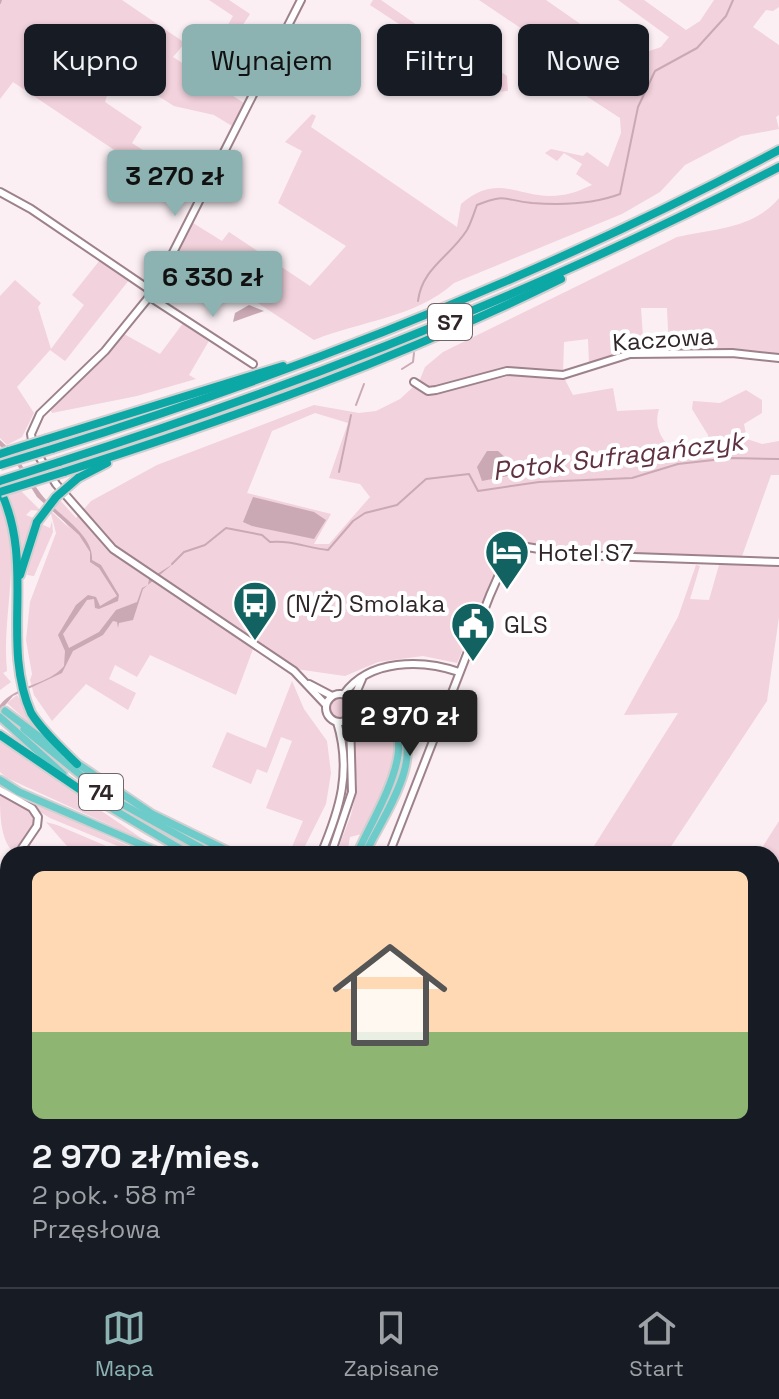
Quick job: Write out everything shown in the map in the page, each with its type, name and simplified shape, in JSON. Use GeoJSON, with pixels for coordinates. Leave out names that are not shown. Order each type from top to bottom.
{"type":"FeatureCollection","features":[{"type":"Feature","properties":{"kind":"highway","name":"S7"},"geometry":{"type":"LineString","coordinates":[[0,465],[326,355],[553,261],[779,150]]}},
{"type":"Feature","properties":{"kind":"highway","name":"S7"},"geometry":{"type":"LineString","coordinates":[[0,481],[174,426],[370,355],[614,249],[779,167]]}},
{"type":"Feature","properties":{"kind":"highway"},"geometry":{"type":"LineString","coordinates":[[77,764],[40,725],[16,679],[10,638],[16,539],[0,491],[136,449],[398,355],[576,273],[614,249]]}},
{"type":"Feature","properties":{"kind":"highway"},"geometry":{"type":"LineString","coordinates":[[3,453],[326,355]]}},
{"type":"Feature","properties":{"kind":"highway"},"geometry":{"type":"LineString","coordinates":[[14,599],[37,522],[56,497],[78,478],[136,449]]}},
{"type":"Feature","properties":{"kind":"highway"},"geometry":{"type":"LineString","coordinates":[[0,735],[91,797]]}},
{"type":"Feature","properties":{"kind":"main road"},"geometry":{"type":"LineString","coordinates":[[354,703],[394,720],[406,737],[410,751],[405,774],[372,829]]}},
{"type":"Feature","properties":{"kind":"main road","name":"74"},"geometry":{"type":"LineString","coordinates":[[2,711],[152,814],[218,846]]}},
{"type":"Feature","properties":{"kind":"main road","name":"74"},"geometry":{"type":"LineString","coordinates":[[2,711],[91,797],[175,846]]}},
{"type":"Feature","properties":{"kind":"main road","name":"74"},"geometry":{"type":"LineString","coordinates":[[2,711],[97,790],[150,823],[196,846]]}},
{"type":"Feature","properties":{"kind":"main road"},"geometry":{"type":"LineString","coordinates":[[351,718],[368,716],[384,723],[395,733],[400,748],[395,775],[366,846]]}},
{"type":"Feature","properties":{"kind":"main road"},"geometry":{"type":"LineString","coordinates":[[0,780],[19,792],[144,846]]}},
{"type":"Feature","properties":{"kind":"street"},"geometry":{"type":"LineString","coordinates":[[301,0],[152,294],[105,351],[35,423],[33,447],[56,484],[99,535],[145,573],[309,684],[332,696],[344,694],[354,681],[365,675],[423,663],[459,672]]}},
{"type":"Feature","properties":{"kind":"street"},"geometry":{"type":"LineString","coordinates":[[0,192],[253,364]]}},
{"type":"Feature","properties":{"kind":"street","name":"Kaczowa"},"geometry":{"type":"LineString","coordinates":[[414,382],[428,391],[507,371],[563,375],[630,354],[732,353],[779,358]]}},
{"type":"Feature","properties":{"kind":"street"},"geometry":{"type":"LineString","coordinates":[[392,846],[459,672],[505,561],[515,549],[541,549],[575,555],[779,562]]}},
{"type":"Feature","properties":{"kind":"street"},"geometry":{"type":"LineString","coordinates":[[334,846],[352,792],[351,718],[365,675]]}},
{"type":"Feature","properties":{"kind":"street"},"geometry":{"type":"LineString","coordinates":[[309,684],[326,705],[327,714],[337,722],[345,785],[338,814],[324,846]]}},
{"type":"Feature","properties":{"kind":"street"},"geometry":{"type":"LineString","coordinates":[[344,694],[354,703]]}},
{"type":"Feature","properties":{"kind":"street"},"geometry":{"type":"LineString","coordinates":[[326,705],[332,696]]}},
{"type":"Feature","properties":{"kind":"street"},"geometry":{"type":"LineString","coordinates":[[337,722],[351,718]]}},
{"type":"Feature","properties":{"kind":"street"},"geometry":{"type":"LineString","coordinates":[[0,790],[37,813],[38,822],[23,846]]}},
{"type":"Feature","properties":{"kind":"shaded area"},"geometry":{"type":"Polygon","coordinates":[[[0,0],[122,0],[157,24],[24,24],[24,89],[13,82],[0,99],[0,0]]]}},
{"type":"Feature","properties":{"kind":"shaded area"},"geometry":{"type":"Polygon","coordinates":[[[209,0],[229,0],[250,14],[243,24],[228,24],[233,16],[209,0]]]}},
{"type":"Feature","properties":{"kind":"shaded area"},"geometry":{"type":"Polygon","coordinates":[[[373,0],[381,0],[415,24],[399,24],[370,5],[373,0]]]}},
{"type":"Feature","properties":{"kind":"shaded area"},"geometry":{"type":"Polygon","coordinates":[[[479,0],[546,0],[580,24],[518,24],[479,0]]]}},
{"type":"Feature","properties":{"kind":"shaded area"},"geometry":{"type":"Polygon","coordinates":[[[618,0],[644,0],[686,30],[700,21],[714,0],[779,0],[779,7],[773,11],[766,10],[753,27],[779,45],[779,115],[776,117],[779,129],[741,136],[685,165],[660,192],[622,214],[454,283],[422,304],[314,340],[179,251],[193,223],[222,241],[229,232],[310,286],[346,246],[278,203],[302,151],[285,142],[312,114],[316,116],[311,127],[457,227],[461,204],[488,189],[511,189],[548,196],[570,194],[592,185],[576,174],[582,164],[564,153],[557,161],[545,153],[551,149],[583,156],[587,152],[608,167],[621,133],[620,118],[586,96],[649,96],[649,51],[661,47],[669,37],[618,0]]]}},
{"type":"Feature","properties":{"kind":"shaded area"},"geometry":{"type":"Polygon","coordinates":[[[166,30],[182,41],[182,46],[173,57],[182,63],[182,96],[233,96],[244,103],[232,126],[214,115],[174,106],[158,96],[166,96],[166,30]]]}},
{"type":"Feature","properties":{"kind":"shaded area"},"geometry":{"type":"Polygon","coordinates":[[[502,73],[507,76],[508,91],[502,92],[502,73]]]}},
{"type":"Feature","properties":{"kind":"shaded area"},"geometry":{"type":"Polygon","coordinates":[[[34,96],[107,96],[105,102],[142,127],[132,143],[158,160],[150,174],[34,96]]]}},
{"type":"Feature","properties":{"kind":"shaded area"},"geometry":{"type":"Polygon","coordinates":[[[779,198],[779,356],[669,352],[667,308],[641,308],[644,352],[589,364],[588,339],[564,342],[563,373],[507,369],[436,388],[419,382],[425,367],[443,352],[677,237],[745,222],[769,208],[779,198]]]}},
{"type":"Feature","properties":{"kind":"shaded area"},"geometry":{"type":"Polygon","coordinates":[[[100,260],[129,280],[65,361],[50,350],[17,387],[34,413],[22,437],[7,445],[0,438],[0,296],[15,280],[41,303],[38,307],[51,349],[84,305],[72,295],[100,260]]]}},
{"type":"Feature","properties":{"kind":"shaded area"},"geometry":{"type":"Polygon","coordinates":[[[249,305],[264,311],[233,322],[235,313],[249,305]]]}},
{"type":"Feature","properties":{"kind":"shaded area"},"geometry":{"type":"Polygon","coordinates":[[[184,322],[210,339],[189,375],[196,379],[137,396],[52,413],[50,409],[124,334],[160,354],[184,322]]]}},
{"type":"Feature","properties":{"kind":"shaded area"},"geometry":{"type":"Polygon","coordinates":[[[516,375],[563,376],[573,395],[613,388],[617,411],[659,409],[659,432],[683,459],[705,456],[710,451],[708,435],[692,409],[693,401],[720,403],[746,390],[762,400],[762,413],[744,424],[747,439],[762,444],[779,441],[779,475],[771,475],[741,559],[575,553],[529,545],[514,547],[503,556],[457,663],[423,656],[378,662],[345,676],[296,669],[140,566],[136,570],[253,649],[236,695],[150,655],[137,677],[115,665],[109,679],[136,693],[128,710],[86,684],[52,721],[34,695],[26,640],[30,602],[56,533],[50,510],[69,528],[53,506],[59,499],[76,518],[91,501],[157,465],[314,405],[359,413],[376,411],[400,399],[413,387],[458,388],[516,375]],[[315,413],[272,431],[247,493],[331,514],[314,544],[329,544],[370,497],[360,484],[329,478],[348,423],[315,413]]]}},
{"type":"Feature","properties":{"kind":"shaded area"},"geometry":{"type":"Polygon","coordinates":[[[0,440],[18,459],[41,494],[81,533],[91,551],[92,560],[101,565],[119,595],[118,601],[99,609],[95,608],[94,599],[87,600],[63,634],[69,648],[99,632],[116,610],[137,602],[142,588],[148,585],[143,589],[133,620],[119,623],[118,628],[117,622],[113,621],[103,635],[73,651],[62,673],[13,696],[0,711],[0,705],[7,698],[50,677],[64,666],[65,651],[58,635],[76,605],[88,595],[96,597],[100,606],[117,596],[99,568],[90,562],[90,552],[79,535],[37,497],[11,455],[0,446],[0,440]]]}},
{"type":"Feature","properties":{"kind":"shaded area"},"geometry":{"type":"Polygon","coordinates":[[[487,451],[498,451],[517,468],[517,474],[482,481],[477,467],[487,451]]]}},
{"type":"Feature","properties":{"kind":"shaded area"},"geometry":{"type":"Polygon","coordinates":[[[21,491],[41,511],[31,510],[26,515],[36,519],[21,560],[21,540],[9,495],[21,491]]]}},
{"type":"Feature","properties":{"kind":"shaded area"},"geometry":{"type":"Polygon","coordinates":[[[253,497],[314,512],[326,520],[314,539],[252,526],[243,522],[253,497]]]}},
{"type":"Feature","properties":{"kind":"shaded area"},"geometry":{"type":"Polygon","coordinates":[[[0,500],[10,542],[7,671],[3,673],[11,682],[0,690],[0,500]]]}},
{"type":"Feature","properties":{"kind":"shaded area"},"geometry":{"type":"Polygon","coordinates":[[[52,521],[53,532],[34,576],[27,575],[35,532],[41,524],[50,528],[52,521]]]}},
{"type":"Feature","properties":{"kind":"shaded area"},"geometry":{"type":"Polygon","coordinates":[[[173,564],[148,585],[149,579],[173,564]]]}},
{"type":"Feature","properties":{"kind":"shaded area"},"geometry":{"type":"Polygon","coordinates":[[[779,564],[779,617],[767,701],[671,846],[594,846],[678,713],[624,715],[678,617],[696,565],[700,566],[690,599],[709,600],[719,565],[779,564]]]}},
{"type":"Feature","properties":{"kind":"shaded area"},"geometry":{"type":"Polygon","coordinates":[[[292,681],[304,709],[327,741],[331,773],[326,804],[305,846],[292,846],[303,821],[266,808],[292,741],[281,737],[267,773],[257,769],[251,784],[212,767],[227,732],[266,748],[292,681]]]}},
{"type":"Feature","properties":{"kind":"shaded area"},"geometry":{"type":"Polygon","coordinates":[[[17,695],[47,739],[7,703],[17,695]]]}},
{"type":"Feature","properties":{"kind":"shaded area"},"geometry":{"type":"Polygon","coordinates":[[[340,699],[347,702],[350,709],[347,716],[340,719],[333,716],[330,709],[333,702],[340,699]]]}},
{"type":"Feature","properties":{"kind":"shaded area"},"geometry":{"type":"Polygon","coordinates":[[[358,721],[380,726],[392,738],[396,750],[389,780],[362,834],[350,837],[348,846],[339,846],[357,788],[353,727],[358,721]]]}},
{"type":"Feature","properties":{"kind":"shaded area"},"geometry":{"type":"Polygon","coordinates":[[[0,742],[147,842],[7,778],[0,772],[0,742]]]}},
{"type":"Feature","properties":{"kind":"shaded area"},"geometry":{"type":"Polygon","coordinates":[[[0,787],[129,846],[118,846],[50,818],[0,787]]]}},
{"type":"Feature","properties":{"kind":"shaded area"},"geometry":{"type":"Polygon","coordinates":[[[0,793],[32,810],[37,821],[21,846],[9,846],[1,819],[0,793]]]}},
{"type":"Feature","properties":{"kind":"shaded area"},"geometry":{"type":"Polygon","coordinates":[[[779,821],[779,846],[763,846],[779,821]]]}},
{"type":"Feature","properties":{"kind":"shaded area"},"geometry":{"type":"Polygon","coordinates":[[[46,822],[106,846],[67,846],[46,822]]]}},
{"type":"Feature","properties":{"kind":"waterway"},"geometry":{"type":"LineString","coordinates":[[418,301],[425,280],[467,230],[477,205],[500,198],[532,203],[577,203],[620,194],[638,107],[655,71],[697,48],[726,16],[733,0]]}},
{"type":"Feature","properties":{"kind":"waterway"},"geometry":{"type":"LineString","coordinates":[[402,369],[413,362],[414,353]]}},
{"type":"Feature","properties":{"kind":"waterway"},"geometry":{"type":"LineString","coordinates":[[356,405],[364,384]]}},
{"type":"Feature","properties":{"kind":"waterway"},"geometry":{"type":"LineString","coordinates":[[339,472],[351,415]]}},
{"type":"Feature","properties":{"kind":"waterway","name":"Potok Sufragańczyk"},"geometry":{"type":"LineString","coordinates":[[172,564],[184,552],[205,545],[226,528],[262,535],[270,542],[328,550],[353,521],[365,513],[397,505],[426,479],[469,474],[478,491],[539,482],[632,478],[678,464],[731,458],[779,459]]}},
{"type":"Feature","properties":{"kind":"place","name":"Hotel S7"},"geometry":{"type":"Point","coordinates":[507,591]}},
{"type":"Feature","properties":{"kind":"place","name":"(N/Ż) Smolaka"},"geometry":{"type":"Point","coordinates":[255,642]}},
{"type":"Feature","properties":{"kind":"place","name":"GLS"},"geometry":{"type":"Point","coordinates":[473,663]}}]}
